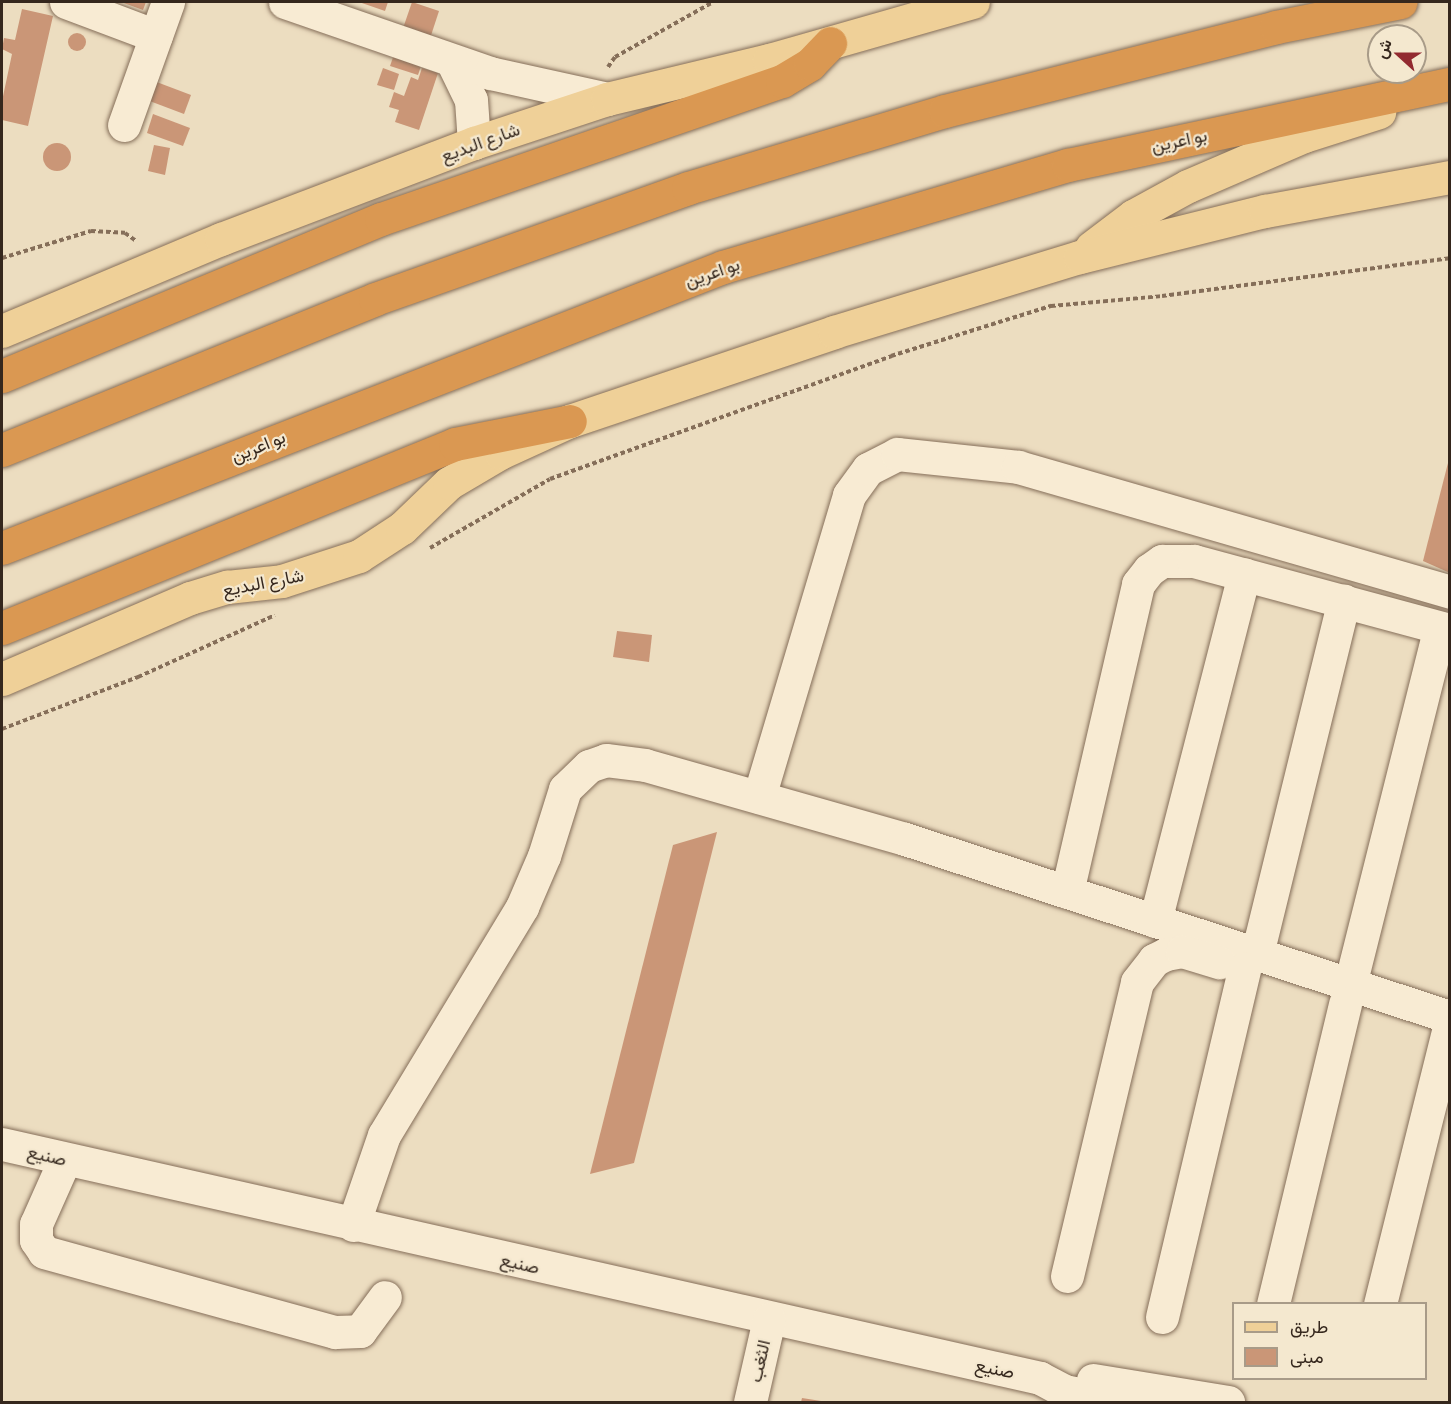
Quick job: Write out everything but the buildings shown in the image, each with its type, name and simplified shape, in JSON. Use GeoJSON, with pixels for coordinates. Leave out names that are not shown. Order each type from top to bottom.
{"type":"FeatureCollection","features":[{"type":"Feature","properties":{"kind":"highway"},"geometry":{"type":"LineString","coordinates":[[2,450],[375,299],[688,188],[945,111],[1276,27],[1401,2]]}},
{"type":"Feature","properties":{"kind":"highway"},"geometry":{"type":"LineString","coordinates":[[2,376],[381,219],[782,81],[810,64],[830,43]]}},
{"type":"Feature","properties":{"kind":"highway","name":"بو اعرين"},"geometry":{"type":"LineString","coordinates":[[2,548],[723,267],[1068,165],[1449,84]]}},
{"type":"Feature","properties":{"kind":"highway"},"geometry":{"type":"LineString","coordinates":[[2,628],[455,444],[570,421]]}},
{"type":"Feature","properties":{"kind":"main road","name":"شارع البديع"},"geometry":{"type":"LineString","coordinates":[[2,331],[167,261],[474,143],[607,99],[830,43],[973,2]]}},
{"type":"Feature","properties":{"kind":"main road"},"geometry":{"type":"LineString","coordinates":[[1080,257],[1133,216],[1246,159],[1364,116],[1449,98]]}},
{"type":"Feature","properties":{"kind":"main road"},"geometry":{"type":"LineString","coordinates":[[570,421],[834,332],[1080,257],[1265,212],[1449,177]]}},
{"type":"Feature","properties":{"kind":"main road","name":"شارع البديع"},"geometry":{"type":"LineString","coordinates":[[2,679],[190,598],[227,587],[282,581],[359,556],[381,545],[449,483],[472,468],[570,421]]}},
{"type":"Feature","properties":{"kind":"street"},"geometry":{"type":"LineString","coordinates":[[66,2],[156,36]]}},
{"type":"Feature","properties":{"kind":"street"},"geometry":{"type":"LineString","coordinates":[[124,125],[168,2]]}},
{"type":"Feature","properties":{"kind":"street"},"geometry":{"type":"LineString","coordinates":[[293,3],[452,61],[529,83],[607,99]]}},
{"type":"Feature","properties":{"kind":"street"},"geometry":{"type":"LineString","coordinates":[[452,61],[471,100],[474,143]]}},
{"type":"Feature","properties":{"kind":"street"},"geometry":{"type":"LineString","coordinates":[[759,797],[849,495],[868,469],[897,454],[1018,467],[1449,592]]}},
{"type":"Feature","properties":{"kind":"street"},"geometry":{"type":"LineString","coordinates":[[1067,892],[1138,584],[1155,566],[1177,558],[1444,629],[1348,994],[1273,1302]]}},
{"type":"Feature","properties":{"kind":"street"},"geometry":{"type":"LineString","coordinates":[[1155,921],[1244,574]]}},
{"type":"Feature","properties":{"kind":"street"},"geometry":{"type":"LineString","coordinates":[[1162,1317],[1344,602]]}},
{"type":"Feature","properties":{"kind":"street"},"geometry":{"type":"LineString","coordinates":[[354,1225],[384,1135],[522,907],[544,856],[557,806],[573,778],[606,760],[625,760],[905,839],[1155,921],[1251,962],[1449,1027],[1380,1302]]}},
{"type":"Feature","properties":{"kind":"street"},"geometry":{"type":"LineString","coordinates":[[1067,1276],[1137,982],[1144,969],[1166,954],[1182,951],[1251,962]]}},
{"type":"Feature","properties":{"kind":"street","name":"صنيع"},"geometry":{"type":"LineString","coordinates":[[2,1144],[769,1319],[1040,1378],[1078,1378],[1228,1402]]}},
{"type":"Feature","properties":{"kind":"street"},"geometry":{"type":"LineString","coordinates":[[65,1159],[36,1224],[36,1240],[44,1252],[335,1332],[360,1330],[385,1297]]}},
{"type":"Feature","properties":{"kind":"street","name":"الثغب"},"geometry":{"type":"LineString","coordinates":[[750,1402],[769,1319]]}},
{"type":"Feature","properties":{"kind":"street","name":"صنيع"},"geometry":{"type":"LineString","coordinates":[[1040,1378],[1064,1391],[1119,1402]]}},
{"type":"Feature","properties":{"kind":"path"},"geometry":{"type":"LineString","coordinates":[[607,99],[605,70],[615,57],[713,2]]}},
{"type":"Feature","properties":{"kind":"path"},"geometry":{"type":"LineString","coordinates":[[2,258],[91,231],[108,230],[125,233],[167,261]]}},
{"type":"Feature","properties":{"kind":"path"},"geometry":{"type":"LineString","coordinates":[[426,550],[550,479],[891,356],[1051,306],[1162,296],[1449,258]]}},
{"type":"Feature","properties":{"kind":"path"},"geometry":{"type":"LineString","coordinates":[[2,729],[138,676],[286,611]]}}]}
